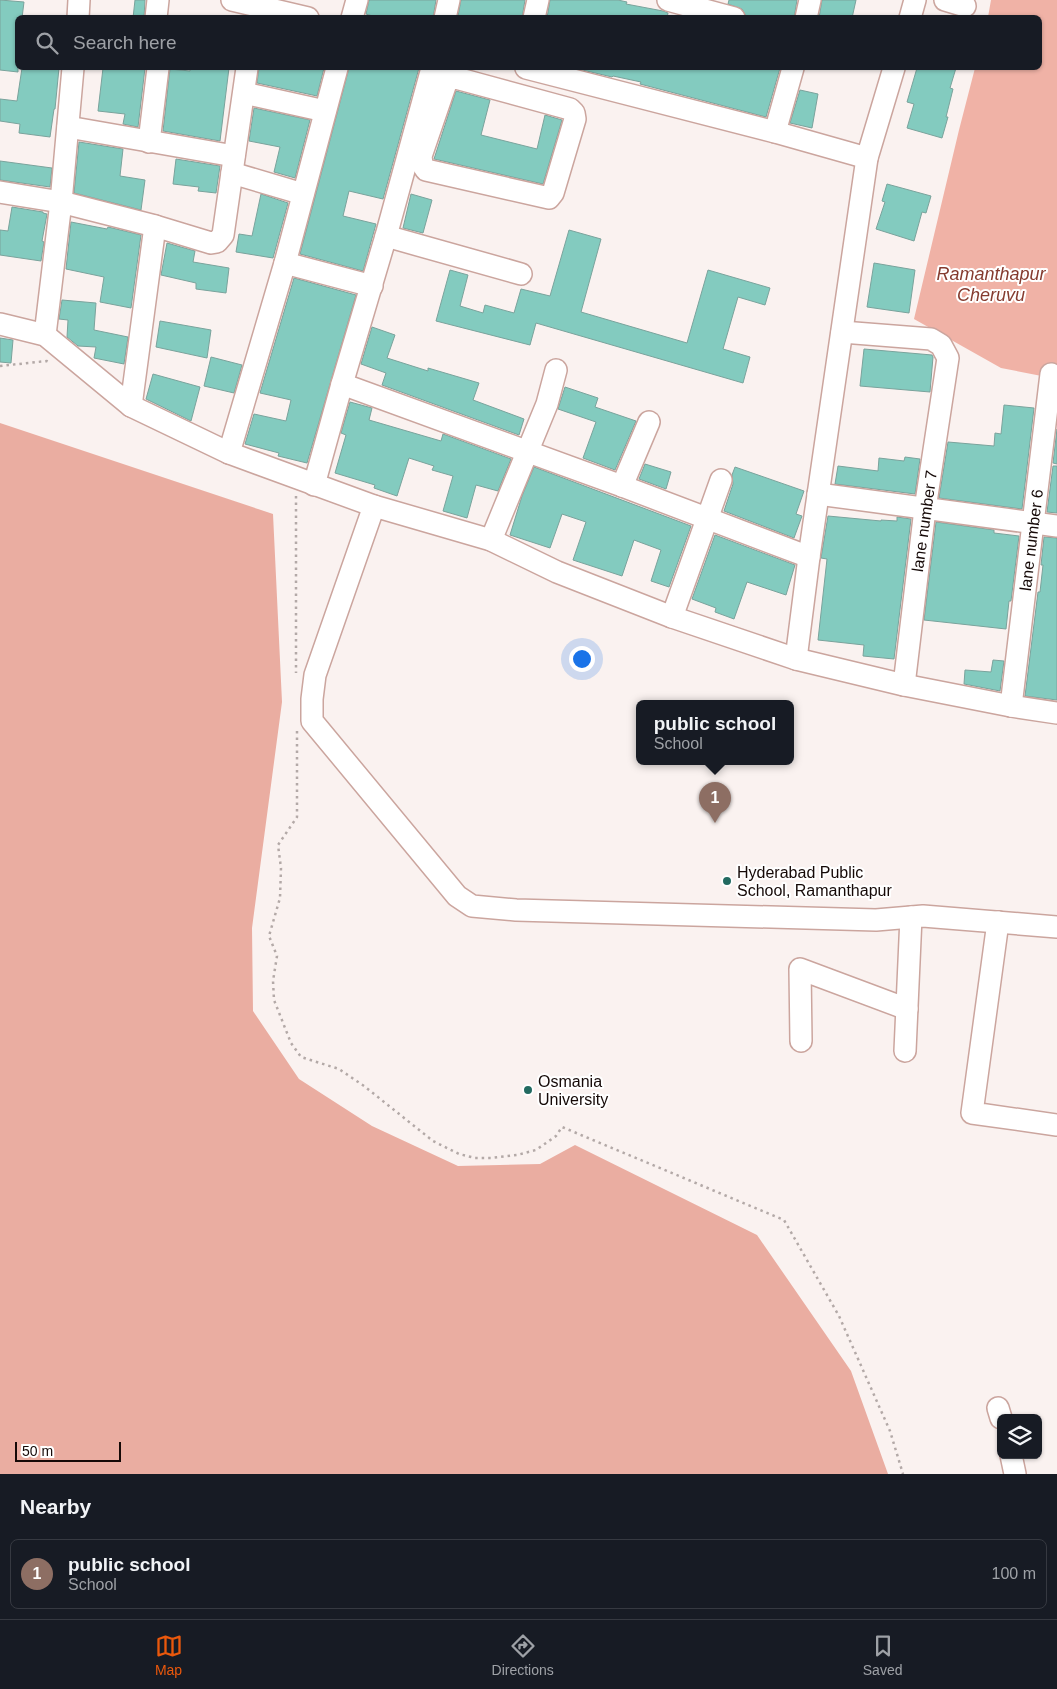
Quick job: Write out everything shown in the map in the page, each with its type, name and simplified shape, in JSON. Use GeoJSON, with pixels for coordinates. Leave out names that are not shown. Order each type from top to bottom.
{"type":"FeatureCollection","features":[{"type":"Feature","properties":{"kind":"street"},"geometry":{"type":"LineString","coordinates":[[78,15],[80,0]]}},
{"type":"Feature","properties":{"kind":"street"},"geometry":{"type":"LineString","coordinates":[[156,15],[158,0]]}},
{"type":"Feature","properties":{"kind":"street"},"geometry":{"type":"LineString","coordinates":[[232,0],[254,12],[281,15]]}},
{"type":"Feature","properties":{"kind":"street"},"geometry":{"type":"LineString","coordinates":[[353,15],[357,0]]}},
{"type":"Feature","properties":{"kind":"street"},"geometry":{"type":"LineString","coordinates":[[446,15],[449,0]]}},
{"type":"Feature","properties":{"kind":"street"},"geometry":{"type":"LineString","coordinates":[[535,15],[538,0]]}},
{"type":"Feature","properties":{"kind":"street"},"geometry":{"type":"LineString","coordinates":[[668,0],[722,10]]}},
{"type":"Feature","properties":{"kind":"street"},"geometry":{"type":"LineString","coordinates":[[807,15],[810,0]]}},
{"type":"Feature","properties":{"kind":"street"},"geometry":{"type":"LineString","coordinates":[[911,15],[915,0]]}},
{"type":"Feature","properties":{"kind":"street"},"geometry":{"type":"LineString","coordinates":[[45,335],[61,202],[73,70]]}},
{"type":"Feature","properties":{"kind":"street"},"geometry":{"type":"LineString","coordinates":[[149,142],[158,70]]}},
{"type":"Feature","properties":{"kind":"street"},"geometry":{"type":"LineString","coordinates":[[0,192],[61,202],[155,226],[211,243],[217,242],[223,235],[247,70]]}},
{"type":"Feature","properties":{"kind":"street"},"geometry":{"type":"LineString","coordinates":[[229,453],[285,263],[336,70]]}},
{"type":"Feature","properties":{"kind":"street"},"geometry":{"type":"LineString","coordinates":[[305,488],[342,384],[372,286],[431,70]]}},
{"type":"Feature","properties":{"kind":"street"},"geometry":{"type":"LineString","coordinates":[[530,98],[532,70]]}},
{"type":"Feature","properties":{"kind":"street"},"geometry":{"type":"LineString","coordinates":[[536,70],[867,158]]}},
{"type":"Feature","properties":{"kind":"street"},"geometry":{"type":"LineString","coordinates":[[775,132],[793,70]]}},
{"type":"Feature","properties":{"kind":"street"},"geometry":{"type":"LineString","coordinates":[[796,659],[867,158],[893,70]]}},
{"type":"Feature","properties":{"kind":"street"},"geometry":{"type":"LineString","coordinates":[[449,78],[456,78],[530,98],[570,108],[575,118],[556,184],[549,198],[426,170],[422,164],[422,156],[449,78]]}},
{"type":"Feature","properties":{"kind":"street"},"geometry":{"type":"LineString","coordinates":[[244,93],[325,110]]}},
{"type":"Feature","properties":{"kind":"street"},"geometry":{"type":"LineString","coordinates":[[68,126],[149,142],[233,165],[303,194]]}},
{"type":"Feature","properties":{"kind":"street"},"geometry":{"type":"LineString","coordinates":[[131,406],[155,226]]}},
{"type":"Feature","properties":{"kind":"street"},"geometry":{"type":"LineString","coordinates":[[386,236],[521,274]]}},
{"type":"Feature","properties":{"kind":"street"},"geometry":{"type":"LineString","coordinates":[[285,263],[372,286]]}},
{"type":"Feature","properties":{"kind":"street"},"geometry":{"type":"LineString","coordinates":[[0,324],[45,335],[131,406],[305,488],[492,540],[557,572],[672,617],[796,659],[904,685],[1057,713]]}},
{"type":"Feature","properties":{"kind":"street","name":"lane number 7"},"geometry":{"type":"LineString","coordinates":[[842,332],[931,339],[941,345],[948,358],[925,509],[904,685]]}},
{"type":"Feature","properties":{"kind":"street"},"geometry":{"type":"LineString","coordinates":[[492,540],[527,451],[548,404],[556,370]]}},
{"type":"Feature","properties":{"kind":"street","name":"lane number 6"},"geometry":{"type":"LineString","coordinates":[[1011,706],[1051,374]]}},
{"type":"Feature","properties":{"kind":"street"},"geometry":{"type":"LineString","coordinates":[[342,384],[622,486],[809,557]]}},
{"type":"Feature","properties":{"kind":"street"},"geometry":{"type":"LineString","coordinates":[[622,486],[648,422]]}},
{"type":"Feature","properties":{"kind":"street"},"geometry":{"type":"LineString","coordinates":[[672,617],[721,480]]}},
{"type":"Feature","properties":{"kind":"street"},"geometry":{"type":"LineString","coordinates":[[818,494],[1057,526]]}},
{"type":"Feature","properties":{"kind":"street"},"geometry":{"type":"LineString","coordinates":[[374,506],[315,675],[312,721],[457,896],[472,906],[516,910],[876,920],[923,916],[1057,927]]}},
{"type":"Feature","properties":{"kind":"street"},"geometry":{"type":"LineString","coordinates":[[905,1051],[911,917]]}},
{"type":"Feature","properties":{"kind":"street"},"geometry":{"type":"LineString","coordinates":[[998,922],[972,1113],[1057,1125]]}},
{"type":"Feature","properties":{"kind":"street"},"geometry":{"type":"LineString","coordinates":[[801,1041],[800,969],[906,1009]]}},
{"type":"Feature","properties":{"kind":"street"},"geometry":{"type":"LineString","coordinates":[[1011,1459],[1015,1474]]}},
{"type":"Feature","properties":{"kind":"path"},"geometry":{"type":"LineString","coordinates":[[0,366],[47,361],[54,366]]}},
{"type":"Feature","properties":{"kind":"path"},"geometry":{"type":"LineString","coordinates":[[296,678],[305,488]]}},
{"type":"Feature","properties":{"kind":"path"},"geometry":{"type":"LineString","coordinates":[[297,728],[297,817],[278,845],[281,868],[280,898],[269,936],[278,956],[273,981],[274,1000],[291,1043],[301,1057],[339,1069],[364,1086],[432,1141],[459,1154],[475,1158],[491,1158],[517,1155],[536,1150],[556,1136],[562,1126],[784,1220],[839,1316],[890,1431],[902,1474]]}},
{"type":"Feature","properties":{"kind":"shaded area"},"geometry":{"type":"Polygon","coordinates":[[[0,423],[273,514],[282,702],[252,928],[253,1011],[299,1079],[372,1126],[458,1166],[540,1164],[575,1145],[757,1235],[851,1371],[888,1474],[0,1474],[0,423]]]}},
{"type":"Feature","properties":{"kind":"water","name":"Ramanthapur Cheruvu"},"geometry":{"type":"Polygon","coordinates":[[[991,0],[1057,0],[1057,379],[1001,368],[914,319],[974,70],[1042,70],[1042,15],[988,15],[991,0]]]}},
{"type":"Feature","properties":{"kind":"building"},"geometry":{"type":"Polygon","coordinates":[[[0,0],[24,2],[22,15],[15,15],[15,70],[18,70],[18,72],[0,70],[0,0]]]}},
{"type":"Feature","properties":{"kind":"building"},"geometry":{"type":"Polygon","coordinates":[[[135,0],[145,0],[144,15],[133,15],[135,0]]]}},
{"type":"Feature","properties":{"kind":"building"},"geometry":{"type":"Polygon","coordinates":[[[369,0],[436,0],[434,15],[366,14],[369,0]]]}},
{"type":"Feature","properties":{"kind":"building"},"geometry":{"type":"Polygon","coordinates":[[[461,0],[525,0],[522,15],[458,15],[461,0]]]}},
{"type":"Feature","properties":{"kind":"building"},"geometry":{"type":"Polygon","coordinates":[[[550,0],[618,0],[627,2],[626,4],[668,13],[668,15],[548,15],[550,0]]]}},
{"type":"Feature","properties":{"kind":"building"},"geometry":{"type":"Polygon","coordinates":[[[729,0],[797,0],[794,15],[745,15],[742,9],[728,4],[729,0]]]}},
{"type":"Feature","properties":{"kind":"building"},"geometry":{"type":"Polygon","coordinates":[[[822,0],[856,0],[853,15],[820,15],[822,0]]]}},
{"type":"Feature","properties":{"kind":"building"},"geometry":{"type":"Polygon","coordinates":[[[22,70],[59,70],[50,137],[19,133],[20,124],[0,121],[0,99],[17,101],[22,70]]]}},
{"type":"Feature","properties":{"kind":"building"},"geometry":{"type":"Polygon","coordinates":[[[103,70],[145,70],[138,127],[123,124],[125,114],[98,111],[103,70]]]}},
{"type":"Feature","properties":{"kind":"building"},"geometry":{"type":"Polygon","coordinates":[[[170,70],[229,70],[220,141],[163,131],[170,70]]]}},
{"type":"Feature","properties":{"kind":"building"},"geometry":{"type":"Polygon","coordinates":[[[259,70],[324,70],[317,96],[257,83],[259,70]]]}},
{"type":"Feature","properties":{"kind":"building"},"geometry":{"type":"Polygon","coordinates":[[[348,70],[418,70],[383,199],[349,191],[343,216],[376,224],[363,271],[300,254],[348,70]]]}},
{"type":"Feature","properties":{"kind":"building"},"geometry":{"type":"Polygon","coordinates":[[[582,70],[779,70],[766,117],[640,84],[641,82],[582,70]]]}},
{"type":"Feature","properties":{"kind":"building"},"geometry":{"type":"Polygon","coordinates":[[[916,70],[955,70],[950,88],[953,89],[946,117],[948,117],[942,138],[907,128],[914,104],[907,102],[916,70]]]}},
{"type":"Feature","properties":{"kind":"building"},"geometry":{"type":"Polygon","coordinates":[[[800,90],[818,94],[812,128],[790,123],[800,90]]]}},
{"type":"Feature","properties":{"kind":"building"},"geometry":{"type":"Polygon","coordinates":[[[456,91],[490,100],[481,135],[537,149],[545,115],[562,120],[543,184],[434,159],[456,91]]]}},
{"type":"Feature","properties":{"kind":"building"},"geometry":{"type":"Polygon","coordinates":[[[254,108],[310,120],[295,178],[274,172],[280,147],[249,141],[254,108]]]}},
{"type":"Feature","properties":{"kind":"building"},"geometry":{"type":"Polygon","coordinates":[[[79,142],[123,149],[120,176],[145,180],[141,210],[74,193],[79,142]]]}},
{"type":"Feature","properties":{"kind":"building"},"geometry":{"type":"Polygon","coordinates":[[[176,159],[220,166],[216,193],[198,191],[199,187],[173,184],[176,159]]]}},
{"type":"Feature","properties":{"kind":"building"},"geometry":{"type":"Polygon","coordinates":[[[0,161],[52,168],[50,187],[0,180],[0,161]]]}},
{"type":"Feature","properties":{"kind":"building"},"geometry":{"type":"Polygon","coordinates":[[[887,184],[931,196],[926,213],[922,212],[914,241],[876,229],[885,202],[882,201],[887,184]]]}},
{"type":"Feature","properties":{"kind":"building"},"geometry":{"type":"Polygon","coordinates":[[[261,194],[288,203],[273,258],[236,252],[239,234],[252,236],[261,194]]]}},
{"type":"Feature","properties":{"kind":"building"},"geometry":{"type":"Polygon","coordinates":[[[411,194],[432,200],[423,233],[403,228],[411,194]]]}},
{"type":"Feature","properties":{"kind":"building"},"geometry":{"type":"Polygon","coordinates":[[[12,207],[47,214],[42,241],[44,242],[41,261],[0,255],[0,230],[8,231],[12,207]]]}},
{"type":"Feature","properties":{"kind":"building"},"geometry":{"type":"Polygon","coordinates":[[[71,222],[107,229],[108,227],[141,235],[131,308],[100,302],[104,277],[66,269],[71,222]]]}},
{"type":"Feature","properties":{"kind":"building"},"geometry":{"type":"Polygon","coordinates":[[[569,230],[601,239],[581,312],[687,343],[708,270],[770,288],[765,305],[738,297],[723,349],[750,357],[743,383],[536,323],[530,345],[436,321],[450,270],[468,275],[460,306],[483,313],[485,305],[514,313],[521,289],[550,296],[569,230]]]}},
{"type":"Feature","properties":{"kind":"building"},"geometry":{"type":"Polygon","coordinates":[[[167,243],[195,251],[193,262],[229,268],[226,293],[196,289],[196,283],[161,275],[167,243]]]}},
{"type":"Feature","properties":{"kind":"building"},"geometry":{"type":"Polygon","coordinates":[[[874,263],[915,270],[909,313],[867,307],[874,263]]]}},
{"type":"Feature","properties":{"kind":"building"},"geometry":{"type":"Polygon","coordinates":[[[294,278],[356,295],[307,463],[278,456],[279,453],[245,444],[254,414],[286,421],[291,400],[260,393],[294,278]]]}},
{"type":"Feature","properties":{"kind":"building"},"geometry":{"type":"Polygon","coordinates":[[[62,300],[96,303],[94,330],[128,337],[124,364],[94,358],[96,347],[78,346],[67,337],[68,320],[59,319],[62,300]]]}},
{"type":"Feature","properties":{"kind":"building"},"geometry":{"type":"Polygon","coordinates":[[[160,321],[211,330],[207,358],[156,347],[160,321]]]}},
{"type":"Feature","properties":{"kind":"building"},"geometry":{"type":"Polygon","coordinates":[[[372,327],[395,335],[387,358],[428,371],[428,368],[479,383],[473,400],[524,419],[519,435],[382,385],[386,373],[361,364],[372,327]]]}},
{"type":"Feature","properties":{"kind":"building"},"geometry":{"type":"Polygon","coordinates":[[[0,338],[13,340],[11,363],[0,362],[0,338]]]}},
{"type":"Feature","properties":{"kind":"building"},"geometry":{"type":"Polygon","coordinates":[[[864,349],[932,355],[930,392],[860,386],[864,349]]]}},
{"type":"Feature","properties":{"kind":"building"},"geometry":{"type":"Polygon","coordinates":[[[211,357],[242,365],[234,393],[204,386],[211,357]]]}},
{"type":"Feature","properties":{"kind":"building"},"geometry":{"type":"Polygon","coordinates":[[[153,374],[200,387],[191,421],[146,399],[153,374]]]}},
{"type":"Feature","properties":{"kind":"building"},"geometry":{"type":"Polygon","coordinates":[[[565,387],[598,398],[595,407],[636,421],[615,470],[583,458],[596,422],[558,409],[565,387]]]}},
{"type":"Feature","properties":{"kind":"building"},"geometry":{"type":"Polygon","coordinates":[[[350,402],[372,408],[369,420],[441,441],[443,434],[511,459],[498,491],[476,485],[467,518],[443,511],[453,476],[432,470],[434,466],[409,458],[397,496],[374,488],[375,485],[335,473],[346,435],[341,433],[350,402]]]}},
{"type":"Feature","properties":{"kind":"building"},"geometry":{"type":"Polygon","coordinates":[[[1004,405],[1034,408],[1022,509],[939,498],[948,442],[994,446],[995,433],[1001,434],[1004,405]]]}},
{"type":"Feature","properties":{"kind":"building"},"geometry":{"type":"Polygon","coordinates":[[[1057,429],[1057,464],[1053,463],[1057,429]]]}},
{"type":"Feature","properties":{"kind":"building"},"geometry":{"type":"Polygon","coordinates":[[[905,457],[920,459],[915,494],[835,484],[838,466],[878,471],[879,458],[904,461],[905,457]]]}},
{"type":"Feature","properties":{"kind":"building"},"geometry":{"type":"Polygon","coordinates":[[[645,464],[671,472],[666,489],[639,479],[645,464]]]}},
{"type":"Feature","properties":{"kind":"building"},"geometry":{"type":"Polygon","coordinates":[[[1053,466],[1057,466],[1057,513],[1047,512],[1053,466]]]}},
{"type":"Feature","properties":{"kind":"building"},"geometry":{"type":"Polygon","coordinates":[[[534,467],[691,526],[669,587],[651,581],[661,550],[634,540],[622,576],[573,560],[586,522],[562,514],[550,548],[510,535],[522,496],[534,467]]]}},
{"type":"Feature","properties":{"kind":"building"},"geometry":{"type":"Polygon","coordinates":[[[735,467],[804,491],[796,514],[802,516],[794,538],[724,511],[733,484],[732,475],[735,467]]]}},
{"type":"Feature","properties":{"kind":"building"},"geometry":{"type":"Polygon","coordinates":[[[828,516],[881,521],[897,521],[897,517],[911,519],[894,659],[863,656],[864,645],[818,640],[827,559],[821,558],[828,516]]]}},
{"type":"Feature","properties":{"kind":"building"},"geometry":{"type":"Polygon","coordinates":[[[936,522],[994,530],[994,533],[1019,536],[1006,629],[924,620],[936,522]]]}},
{"type":"Feature","properties":{"kind":"building"},"geometry":{"type":"Polygon","coordinates":[[[715,535],[795,565],[786,595],[747,582],[734,619],[715,612],[716,608],[692,599],[715,535]]]}},
{"type":"Feature","properties":{"kind":"building"},"geometry":{"type":"Polygon","coordinates":[[[1044,537],[1057,538],[1057,700],[1025,696],[1038,592],[1040,592],[1044,537]]]}},
{"type":"Feature","properties":{"kind":"building"},"geometry":{"type":"Polygon","coordinates":[[[993,660],[1004,661],[1000,691],[964,684],[965,670],[991,672],[993,660]]]}},
{"type":"Feature","properties":{"kind":"place","name":"public school"},"geometry":{"type":"Point","coordinates":[715,823]}},
{"type":"Feature","properties":{"kind":"place","name":"Hyderabad Public School, Ramanthapur"},"geometry":{"type":"Point","coordinates":[727,881]}},
{"type":"Feature","properties":{"kind":"place","name":"Osmania University"},"geometry":{"type":"Point","coordinates":[528,1090]}}]}
